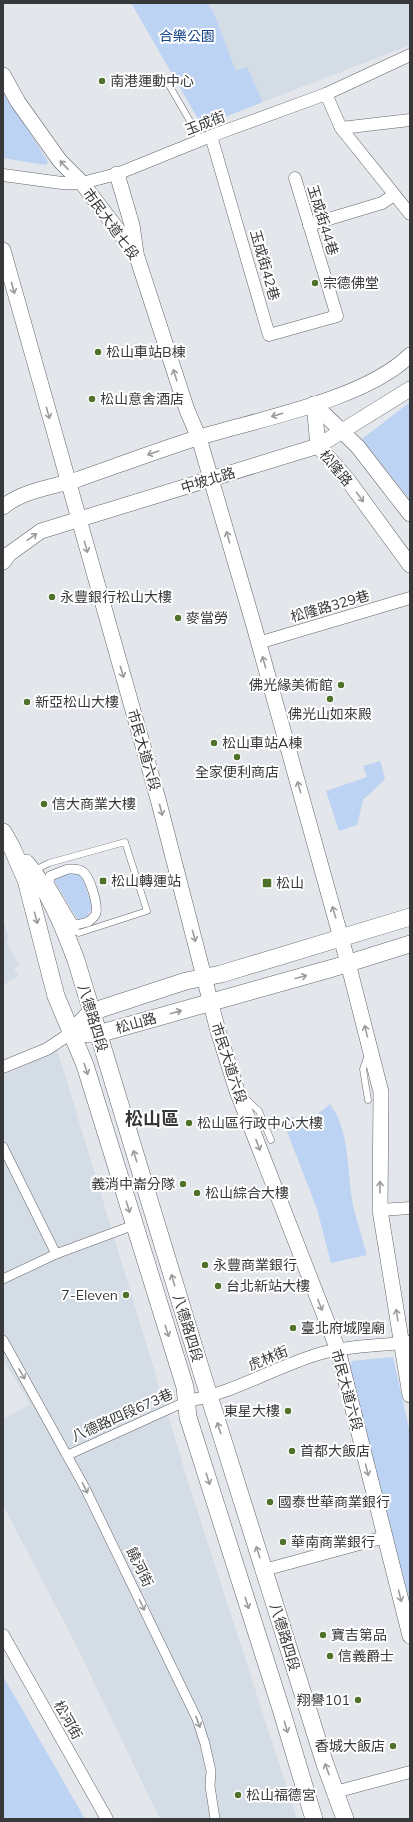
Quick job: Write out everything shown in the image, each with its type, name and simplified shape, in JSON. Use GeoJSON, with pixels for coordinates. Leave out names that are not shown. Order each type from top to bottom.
{"type":"FeatureCollection","features":[{"type":"Feature","properties":{"kind":"main road","name":"八德路四段"},"geometry":{"type":"LineString","coordinates":[[3,832],[31,881],[68,923],[76,960],[91,1012],[210,1397],[325,1764],[345,1819]]}},
{"type":"Feature","properties":{"kind":"main road","name":"八德路四段"},"geometry":{"type":"LineString","coordinates":[[31,881],[56,996],[85,1065],[185,1387],[188,1417],[281,1709],[314,1819]]}},
{"type":"Feature","properties":{"kind":"main road","name":"松山路"},"geometry":{"type":"LineString","coordinates":[[71,1033],[91,1012],[186,981],[222,974],[410,917]]}},
{"type":"Feature","properties":{"kind":"main road","name":"松山路"},"geometry":{"type":"LineString","coordinates":[[71,1033],[98,1034],[410,944]]}},
{"type":"Feature","properties":{"kind":"street","name":"玉成街"},"geometry":{"type":"LineString","coordinates":[[3,175],[62,183],[82,183],[117,174],[206,138],[326,94],[410,55]]}},
{"type":"Feature","properties":{"kind":"street","name":"市民大道七段"},"geometry":{"type":"LineString","coordinates":[[3,75],[18,102],[60,161],[82,183],[136,254],[187,410],[198,438]]}},
{"type":"Feature","properties":{"kind":"street"},"geometry":{"type":"LineString","coordinates":[[326,94],[341,128],[410,214]]}},
{"type":"Feature","properties":{"kind":"street"},"geometry":{"type":"LineString","coordinates":[[341,128],[410,120]]}},
{"type":"Feature","properties":{"kind":"street","name":"玉成街42巷"},"geometry":{"type":"LineString","coordinates":[[206,138],[269,335],[337,316]]}},
{"type":"Feature","properties":{"kind":"street"},"geometry":{"type":"LineString","coordinates":[[117,174],[132,225],[136,254]]}},
{"type":"Feature","properties":{"kind":"street","name":"玉成街44巷"},"geometry":{"type":"LineString","coordinates":[[295,178],[337,316]]}},
{"type":"Feature","properties":{"kind":"street"},"geometry":{"type":"LineString","coordinates":[[309,225],[382,202],[394,195]]}},
{"type":"Feature","properties":{"kind":"street"},"geometry":{"type":"LineString","coordinates":[[3,250],[67,483]]}},
{"type":"Feature","properties":{"kind":"street"},"geometry":{"type":"LineString","coordinates":[[3,507],[34,491],[67,483],[198,438],[314,404],[350,391],[398,366],[410,354]]}},
{"type":"Feature","properties":{"kind":"street","name":"中坡北路"},"geometry":{"type":"LineString","coordinates":[[3,562],[9,554],[41,530],[318,446],[410,389]]}},
{"type":"Feature","properties":{"kind":"street","name":"松隆路"},"geometry":{"type":"LineString","coordinates":[[314,404],[358,447],[410,514]]}},
{"type":"Feature","properties":{"kind":"street","name":"松隆路"},"geometry":{"type":"LineString","coordinates":[[314,404],[318,446],[347,479],[410,565]]}},
{"type":"Feature","properties":{"kind":"street"},"geometry":{"type":"LineString","coordinates":[[198,438],[258,643],[348,963],[381,1092],[380,1210],[406,1343],[410,1395]]}},
{"type":"Feature","properties":{"kind":"street","name":"市民大道六段"},"geometry":{"type":"LineString","coordinates":[[67,483],[158,799],[210,1002],[237,1091],[338,1350],[410,1636]]}},
{"type":"Feature","properties":{"kind":"street","name":"松隆路329巷"},"geometry":{"type":"LineString","coordinates":[[258,643],[410,598]]}},
{"type":"Feature","properties":{"kind":"street"},"geometry":{"type":"LineString","coordinates":[[68,869],[77,869],[83,871],[88,878],[97,906],[96,913],[88,922],[76,924],[68,923],[48,880],[53,874],[68,869]]}},
{"type":"Feature","properties":{"kind":"street","name":"八德路四段"},"geometry":{"type":"LineString","coordinates":[[3,1067],[47,1049],[71,1033]]}},
{"type":"Feature","properties":{"kind":"street"},"geometry":{"type":"LineString","coordinates":[[3,1147],[56,1254]]}},
{"type":"Feature","properties":{"kind":"street"},"geometry":{"type":"LineString","coordinates":[[380,1210],[410,1208]]}},
{"type":"Feature","properties":{"kind":"street"},"geometry":{"type":"LineString","coordinates":[[3,1279],[56,1254],[134,1225]]}},
{"type":"Feature","properties":{"kind":"street","name":"饒河街"},"geometry":{"type":"LineString","coordinates":[[3,1340],[85,1488],[197,1719],[211,1770],[210,1786],[215,1819]]}},
{"type":"Feature","properties":{"kind":"street","name":"虎林街"},"geometry":{"type":"LineString","coordinates":[[187,1401],[210,1397],[321,1353],[406,1343]]}},
{"type":"Feature","properties":{"kind":"street","name":"八德路四段673巷"},"geometry":{"type":"LineString","coordinates":[[68,1455],[187,1401]]}},
{"type":"Feature","properties":{"kind":"street"},"geometry":{"type":"LineString","coordinates":[[264,1570],[385,1537]]}},
{"type":"Feature","properties":{"kind":"street","name":"松河街"},"geometry":{"type":"LineString","coordinates":[[3,1635],[107,1819]]}},
{"type":"Feature","properties":{"kind":"street"},"geometry":{"type":"LineString","coordinates":[[335,1792],[410,1772]]}},
{"type":"Feature","properties":{"kind":"lane"},"geometry":{"type":"LineString","coordinates":[[169,85],[206,138]]}},
{"type":"Feature","properties":{"kind":"lane"},"geometry":{"type":"LineString","coordinates":[[31,881],[49,864],[125,842],[147,911],[79,933],[40,897]]}},
{"type":"Feature","properties":{"kind":"lane"},"geometry":{"type":"LineString","coordinates":[[368,1100],[363,1069],[370,1050]]}},
{"type":"Feature","properties":{"kind":"lane"},"geometry":{"type":"LineString","coordinates":[[237,1091],[259,1111],[271,1140]]}},
{"type":"Feature","properties":{"kind":"shaded area"},"geometry":{"type":"Polygon","coordinates":[[[207,3],[410,3],[410,45],[263,102],[247,68],[236,72],[213,11],[207,3]]]}},
{"type":"Feature","properties":{"kind":"shaded area"},"geometry":{"type":"Polygon","coordinates":[[[3,919],[9,939],[6,941],[19,965],[14,968],[18,976],[3,985],[3,919]]]}},
{"type":"Feature","properties":{"kind":"shaded area"},"geometry":{"type":"Polygon","coordinates":[[[57,1049],[189,1485],[297,1819],[160,1819],[71,1635],[3,1505],[3,1419],[30,1404],[3,1359],[3,1076],[57,1049]]]}},
{"type":"Feature","properties":{"kind":"green space","name":"合樂公園"},"geometry":{"type":"Polygon","coordinates":[[[131,3],[207,3],[213,11],[236,71],[247,67],[263,102],[205,125],[201,124],[131,3]]]}},
{"type":"Feature","properties":{"kind":"green space"},"geometry":{"type":"Polygon","coordinates":[[[3,91],[47,160],[48,163],[45,165],[3,158],[3,91]]]}},
{"type":"Feature","properties":{"kind":"green space"},"geometry":{"type":"Polygon","coordinates":[[[410,402],[410,500],[362,439],[410,402]]]}},
{"type":"Feature","properties":{"kind":"green space"},"geometry":{"type":"Polygon","coordinates":[[[380,761],[385,779],[363,800],[357,825],[339,831],[326,791],[367,777],[363,766],[380,761]]]}},
{"type":"Feature","properties":{"kind":"green space"},"geometry":{"type":"Polygon","coordinates":[[[69,873],[80,875],[84,881],[92,907],[87,917],[79,919],[76,917],[54,880],[55,877],[69,873]]]}},
{"type":"Feature","properties":{"kind":"green space"},"geometry":{"type":"Polygon","coordinates":[[[330,1104],[341,1126],[347,1152],[353,1205],[367,1255],[331,1263],[317,1209],[286,1129],[290,1117],[307,1118],[316,1115],[330,1104]]]}},
{"type":"Feature","properties":{"kind":"green space"},"geometry":{"type":"Polygon","coordinates":[[[393,1357],[410,1433],[410,1614],[350,1366],[352,1361],[393,1357]]]}},
{"type":"Feature","properties":{"kind":"green space"},"geometry":{"type":"Polygon","coordinates":[[[3,1676],[85,1819],[3,1819],[3,1676]]]}},
{"type":"Feature","properties":{"kind":"place","name":"南港運動中心"},"geometry":{"type":"Point","coordinates":[102,81]}},
{"type":"Feature","properties":{"kind":"place","name":"宗德佛堂"},"geometry":{"type":"Point","coordinates":[315,283]}},
{"type":"Feature","properties":{"kind":"place","name":"松山車站B棟"},"geometry":{"type":"Point","coordinates":[98,352]}},
{"type":"Feature","properties":{"kind":"place","name":"松山意舍酒店"},"geometry":{"type":"Point","coordinates":[92,399]}},
{"type":"Feature","properties":{"kind":"place","name":"永豐銀行松山大樓"},"geometry":{"type":"Point","coordinates":[52,597]}},
{"type":"Feature","properties":{"kind":"place","name":"麥當勞"},"geometry":{"type":"Point","coordinates":[178,618]}},
{"type":"Feature","properties":{"kind":"place","name":"佛光緣美術館"},"geometry":{"type":"Point","coordinates":[341,685]}},
{"type":"Feature","properties":{"kind":"place","name":"佛光山如來殿"},"geometry":{"type":"Point","coordinates":[330,699]}},
{"type":"Feature","properties":{"kind":"place","name":"新亞松山大樓"},"geometry":{"type":"Point","coordinates":[27,702]}},
{"type":"Feature","properties":{"kind":"place","name":"松山車站A棟"},"geometry":{"type":"Point","coordinates":[214,743]}},
{"type":"Feature","properties":{"kind":"place","name":"全家便利商店"},"geometry":{"type":"Point","coordinates":[237,757]}},
{"type":"Feature","properties":{"kind":"place","name":"信大商業大樓"},"geometry":{"type":"Point","coordinates":[44,804]}},
{"type":"Feature","properties":{"kind":"place","name":"松山轉運站"},"geometry":{"type":"Point","coordinates":[103,881]}},
{"type":"Feature","properties":{"kind":"place","name":"松山"},"geometry":{"type":"Point","coordinates":[267,883]}},
{"type":"Feature","properties":{"kind":"place","name":"松山區行政中心大樓"},"geometry":{"type":"Point","coordinates":[189,1123]}},
{"type":"Feature","properties":{"kind":"place","name":"義消中崙分隊"},"geometry":{"type":"Point","coordinates":[183,1184]}},
{"type":"Feature","properties":{"kind":"place","name":"松山綜合大樓"},"geometry":{"type":"Point","coordinates":[197,1193]}},
{"type":"Feature","properties":{"kind":"place","name":"永豐商業銀行"},"geometry":{"type":"Point","coordinates":[205,1265]}},
{"type":"Feature","properties":{"kind":"place","name":"台北新站大樓"},"geometry":{"type":"Point","coordinates":[218,1286]}},
{"type":"Feature","properties":{"kind":"place","name":"7-Eleven"},"geometry":{"type":"Point","coordinates":[126,1295]}},
{"type":"Feature","properties":{"kind":"place","name":"臺北府城隍廟"},"geometry":{"type":"Point","coordinates":[293,1328]}},
{"type":"Feature","properties":{"kind":"place","name":"東星大樓"},"geometry":{"type":"Point","coordinates":[288,1411]}},
{"type":"Feature","properties":{"kind":"place","name":"首都大飯店"},"geometry":{"type":"Point","coordinates":[292,1451]}},
{"type":"Feature","properties":{"kind":"place","name":"國泰世華商業銀行"},"geometry":{"type":"Point","coordinates":[270,1502]}},
{"type":"Feature","properties":{"kind":"place","name":"華南商業銀行"},"geometry":{"type":"Point","coordinates":[283,1542]}},
{"type":"Feature","properties":{"kind":"place","name":"寶吉第品"},"geometry":{"type":"Point","coordinates":[323,1635]}},
{"type":"Feature","properties":{"kind":"place","name":"信義爵士"},"geometry":{"type":"Point","coordinates":[330,1656]}},
{"type":"Feature","properties":{"kind":"place","name":"翔譽101"},"geometry":{"type":"Point","coordinates":[358,1700]}},
{"type":"Feature","properties":{"kind":"place","name":"香城大飯店"},"geometry":{"type":"Point","coordinates":[393,1746]}},
{"type":"Feature","properties":{"kind":"place","name":"松山福德宮"},"geometry":{"type":"Point","coordinates":[238,1795]}},
{"type":"Feature","properties":{"kind":"district","name":"松山區"},"geometry":{"type":"Point","coordinates":[152,1119]}}]}
